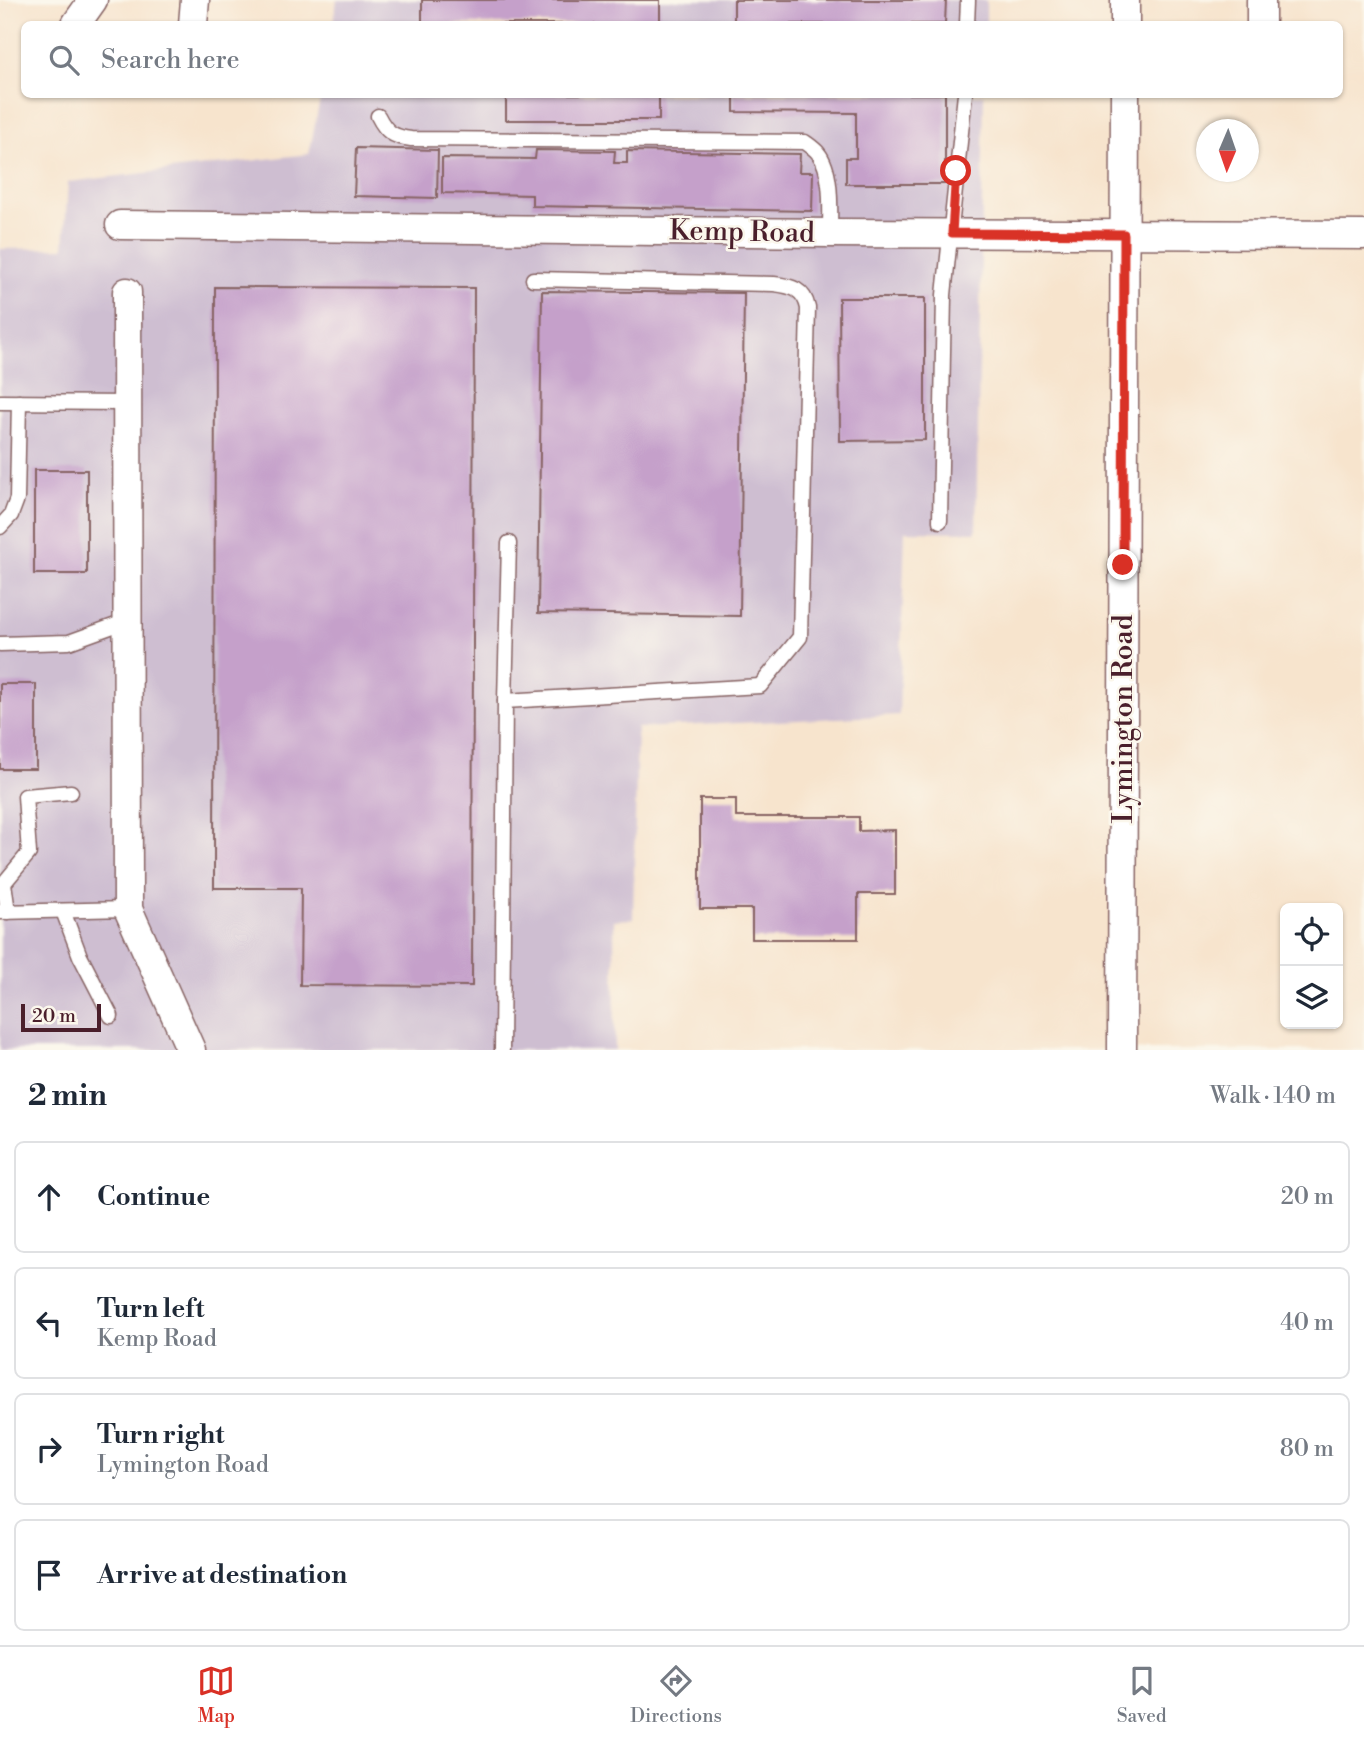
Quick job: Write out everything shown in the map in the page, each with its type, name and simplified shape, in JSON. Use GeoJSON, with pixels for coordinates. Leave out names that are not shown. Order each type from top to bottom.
{"type":"FeatureCollection","features":[{"type":"Feature","properties":{"kind":"street"},"geometry":{"type":"LineString","coordinates":[[78,21],[93,0]]}},
{"type":"Feature","properties":{"kind":"street"},"geometry":{"type":"LineString","coordinates":[[193,21],[195,0]]}},
{"type":"Feature","properties":{"kind":"street"},"geometry":{"type":"LineString","coordinates":[[1125,0],[1125,21]]}},
{"type":"Feature","properties":{"kind":"street"},"geometry":{"type":"LineString","coordinates":[[1261,0],[1261,21]]}},
{"type":"Feature","properties":{"kind":"street","name":"Lymington Road"},"geometry":{"type":"LineString","coordinates":[[1122,1050],[1125,98]]}},
{"type":"Feature","properties":{"kind":"street","name":"Kemp Road"},"geometry":{"type":"LineString","coordinates":[[120,225],[830,233],[1364,235]]}},
{"type":"Feature","properties":{"kind":"street"},"geometry":{"type":"LineString","coordinates":[[127,292],[128,909],[191,1050]]}},
{"type":"Feature","properties":{"kind":"lane"},"geometry":{"type":"LineString","coordinates":[[967,21],[968,0]]}},
{"type":"Feature","properties":{"kind":"lane"},"geometry":{"type":"LineString","coordinates":[[940,522],[944,295],[965,98]]}},
{"type":"Feature","properties":{"kind":"lane"},"geometry":{"type":"LineString","coordinates":[[378,116],[384,128],[392,134],[411,139],[805,142],[818,153],[825,167],[830,197],[830,233]]}},
{"type":"Feature","properties":{"kind":"lane"},"geometry":{"type":"LineString","coordinates":[[505,701],[760,686],[800,637],[808,308],[806,298],[799,290],[774,284],[533,279]]}},
{"type":"Feature","properties":{"kind":"lane"},"geometry":{"type":"LineString","coordinates":[[0,402],[126,403]]}},
{"type":"Feature","properties":{"kind":"lane"},"geometry":{"type":"LineString","coordinates":[[0,527],[11,515],[17,499],[19,402]]}},
{"type":"Feature","properties":{"kind":"lane"},"geometry":{"type":"LineString","coordinates":[[502,1050],[509,543]]}},
{"type":"Feature","properties":{"kind":"lane"},"geometry":{"type":"LineString","coordinates":[[0,644],[69,642],[127,621]]}},
{"type":"Feature","properties":{"kind":"lane"},"geometry":{"type":"LineString","coordinates":[[71,792],[25,796],[29,853],[4,883],[4,912],[128,909]]}},
{"type":"Feature","properties":{"kind":"lane"},"geometry":{"type":"LineString","coordinates":[[63,911],[80,956],[110,1016]]}},
{"type":"Feature","properties":{"kind":"shaded area"},"geometry":{"type":"Polygon","coordinates":[[[337,0],[986,0],[986,21],[334,21],[337,0]]]}},
{"type":"Feature","properties":{"kind":"shaded area"},"geometry":{"type":"Polygon","coordinates":[[[320,98],[984,98],[976,532],[905,531],[899,715],[637,728],[633,919],[614,920],[615,1050],[0,1050],[0,249],[64,248],[68,182],[309,154],[320,98]]]}},
{"type":"Feature","properties":{"kind":"building"},"geometry":{"type":"Polygon","coordinates":[[[422,0],[660,0],[660,21],[422,21],[422,0]]]}},
{"type":"Feature","properties":{"kind":"building"},"geometry":{"type":"Polygon","coordinates":[[[734,0],[946,0],[945,21],[734,21],[734,0]]]}},
{"type":"Feature","properties":{"kind":"building"},"geometry":{"type":"Polygon","coordinates":[[[506,98],[659,98],[659,120],[506,120],[506,98]]]}},
{"type":"Feature","properties":{"kind":"building"},"geometry":{"type":"Polygon","coordinates":[[[734,98],[945,98],[945,184],[846,184],[846,158],[856,158],[856,113],[734,112],[734,98]]]}},
{"type":"Feature","properties":{"kind":"building"},"geometry":{"type":"Polygon","coordinates":[[[356,148],[438,150],[437,198],[354,196],[356,148]]]}},
{"type":"Feature","properties":{"kind":"building"},"geometry":{"type":"Polygon","coordinates":[[[536,150],[615,151],[614,163],[627,163],[627,151],[800,154],[799,172],[813,172],[812,211],[532,206],[532,195],[442,193],[442,158],[535,159],[536,150]]]}},
{"type":"Feature","properties":{"kind":"building"},"geometry":{"type":"Polygon","coordinates":[[[215,287],[474,288],[472,986],[300,985],[301,888],[214,888],[215,287]]]}},
{"type":"Feature","properties":{"kind":"building"},"geometry":{"type":"Polygon","coordinates":[[[542,291],[744,293],[740,616],[538,613],[542,291]]]}},
{"type":"Feature","properties":{"kind":"building"},"geometry":{"type":"Polygon","coordinates":[[[839,298],[925,298],[925,440],[840,441],[839,298]]]}},
{"type":"Feature","properties":{"kind":"building"},"geometry":{"type":"Polygon","coordinates":[[[34,470],[87,470],[87,574],[34,574],[34,470]]]}},
{"type":"Feature","properties":{"kind":"building"},"geometry":{"type":"Polygon","coordinates":[[[0,684],[36,684],[36,769],[0,769],[0,684]]]}},
{"type":"Feature","properties":{"kind":"building"},"geometry":{"type":"Polygon","coordinates":[[[700,799],[736,799],[736,817],[859,817],[859,831],[895,830],[895,894],[858,894],[858,939],[752,939],[752,909],[700,909],[700,799]]]}},
{"type":"Feature","properties":{"kind":"route"},"geometry":{"type":"LineString","coordinates":[[956,171],[952,233],[1124,234],[1123,565]]}}]}
